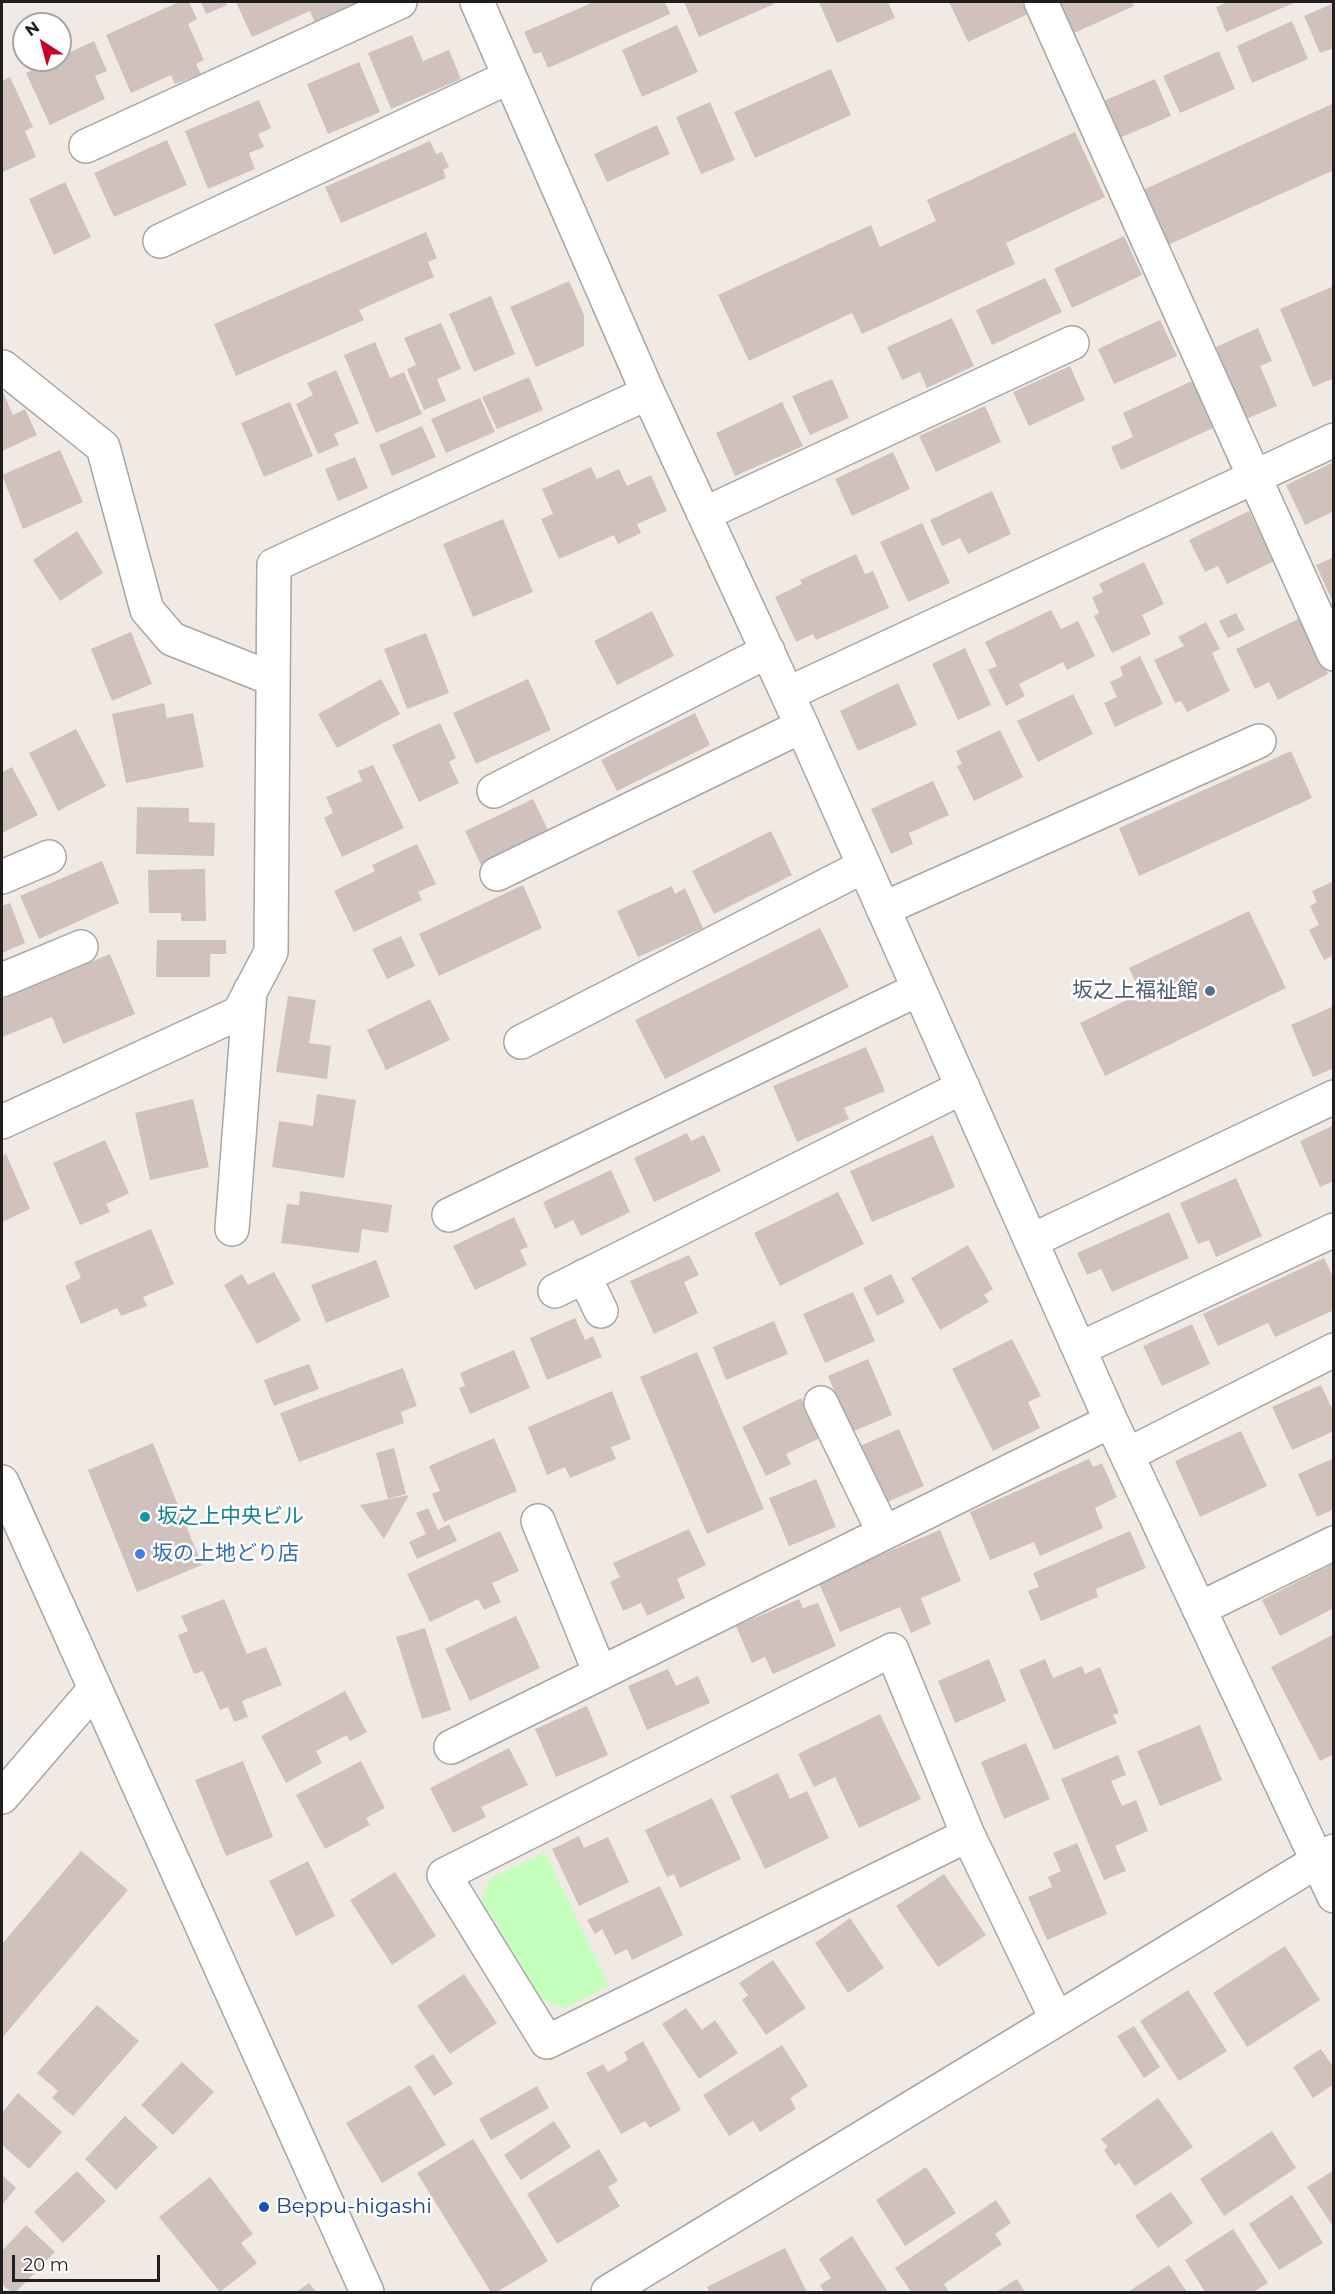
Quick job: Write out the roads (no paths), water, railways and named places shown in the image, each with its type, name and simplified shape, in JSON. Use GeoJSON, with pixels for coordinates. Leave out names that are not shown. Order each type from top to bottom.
{"type":"FeatureCollection","features":[{"type":"Feature","properties":{"kind":"street"},"geometry":{"type":"LineString","coordinates":[[86,146],[400,2]]}},
{"type":"Feature","properties":{"kind":"street"},"geometry":{"type":"LineString","coordinates":[[477,2],[648,393],[788,694],[1111,1421],[1199,1609],[1325,1855],[1334,1896]]}},
{"type":"Feature","properties":{"kind":"street"},"geometry":{"type":"LineString","coordinates":[[1041,2],[1334,654]]}},
{"type":"Feature","properties":{"kind":"street"},"geometry":{"type":"LineString","coordinates":[[160,241],[509,77]]}},
{"type":"Feature","properties":{"kind":"street"},"geometry":{"type":"LineString","coordinates":[[704,514],[1072,344]]}},
{"type":"Feature","properties":{"kind":"street"},"geometry":{"type":"LineString","coordinates":[[3,367],[103,447],[147,610],[172,639],[273,679]]}},
{"type":"Feature","properties":{"kind":"street"},"geometry":{"type":"LineString","coordinates":[[2,1122],[239,1013],[271,952],[274,565],[648,393]]}},
{"type":"Feature","properties":{"kind":"street"},"geometry":{"type":"LineString","coordinates":[[788,694],[1334,440]]}},
{"type":"Feature","properties":{"kind":"street"},"geometry":{"type":"LineString","coordinates":[[494,791],[768,651]]}},
{"type":"Feature","properties":{"kind":"street"},"geometry":{"type":"LineString","coordinates":[[497,874],[802,726]]}},
{"type":"Feature","properties":{"kind":"street"},"geometry":{"type":"LineString","coordinates":[[883,909],[1259,741]]}},
{"type":"Feature","properties":{"kind":"street"},"geometry":{"type":"LineString","coordinates":[[2,878],[49,857]]}},
{"type":"Feature","properties":{"kind":"street"},"geometry":{"type":"LineString","coordinates":[[521,1042],[864,866]]}},
{"type":"Feature","properties":{"kind":"street"},"geometry":{"type":"LineString","coordinates":[[2,981],[81,946]]}},
{"type":"Feature","properties":{"kind":"street"},"geometry":{"type":"LineString","coordinates":[[449,1215],[919,989]]}},
{"type":"Feature","properties":{"kind":"street"},"geometry":{"type":"LineString","coordinates":[[232,1229],[250,991]]}},
{"type":"Feature","properties":{"kind":"street"},"geometry":{"type":"LineString","coordinates":[[555,1291],[963,1087]]}},
{"type":"Feature","properties":{"kind":"street"},"geometry":{"type":"LineString","coordinates":[[1031,1241],[1334,1097]]}},
{"type":"Feature","properties":{"kind":"street"},"geometry":{"type":"LineString","coordinates":[[1079,1349],[1334,1230]]}},
{"type":"Feature","properties":{"kind":"street"},"geometry":{"type":"LineString","coordinates":[[584,1276],[601,1311]]}},
{"type":"Feature","properties":{"kind":"street"},"geometry":{"type":"LineString","coordinates":[[1127,1455],[1334,1350]]}},
{"type":"Feature","properties":{"kind":"street"},"geometry":{"type":"LineString","coordinates":[[821,1403],[884,1533]]}},
{"type":"Feature","properties":{"kind":"street"},"geometry":{"type":"LineString","coordinates":[[451,1747],[1111,1421]]}},
{"type":"Feature","properties":{"kind":"street"},"geometry":{"type":"LineString","coordinates":[[2,1482],[367,2292]]}},
{"type":"Feature","properties":{"kind":"street"},"geometry":{"type":"LineString","coordinates":[[538,1521],[600,1673]]}},
{"type":"Feature","properties":{"kind":"street"},"geometry":{"type":"LineString","coordinates":[[1199,1609],[1334,1544]]}},
{"type":"Feature","properties":{"kind":"street"},"geometry":{"type":"LineString","coordinates":[[968,1835],[547,2042],[444,1875],[892,1650],[968,1835],[1056,2018]]}},
{"type":"Feature","properties":{"kind":"street"},"geometry":{"type":"LineString","coordinates":[[2,1797],[94,1690]]}},
{"type":"Feature","properties":{"kind":"street"},"geometry":{"type":"LineString","coordinates":[[608,2292],[1325,1855]]}},
{"type":"Feature","properties":{"kind":"place","name":"坂之上福祉館"},"geometry":{"type":"Point","coordinates":[1210,991]}},
{"type":"Feature","properties":{"kind":"place","name":"坂之上中央ビル"},"geometry":{"type":"Point","coordinates":[145,1517]}},
{"type":"Feature","properties":{"kind":"place","name":"坂の上地どり店"},"geometry":{"type":"Point","coordinates":[140,1554]}},
{"type":"Feature","properties":{"kind":"place","name":"Beppu-higashi"},"geometry":{"type":"Point","coordinates":[264,2207]}}]}
